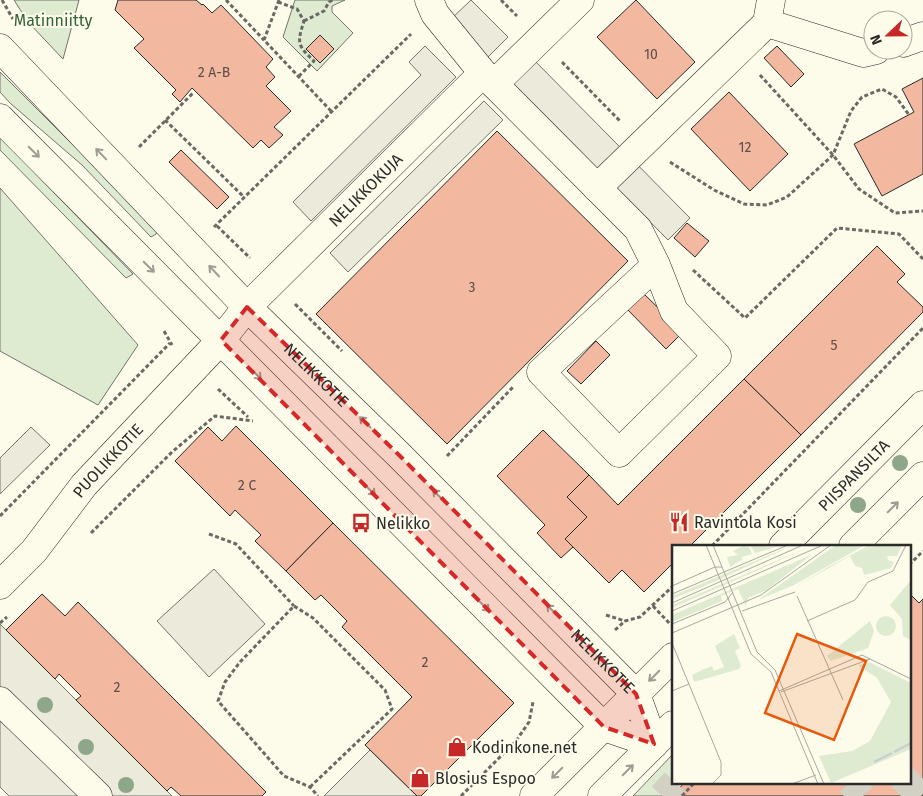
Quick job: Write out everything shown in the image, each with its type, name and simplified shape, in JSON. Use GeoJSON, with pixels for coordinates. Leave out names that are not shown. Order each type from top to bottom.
{"type":"FeatureCollection","features":[{"type":"Feature","properties":{"kind":"street","name":"NELIKKOKUJA"},"geometry":{"type":"LineString","coordinates":[[247,307],[489,78],[580,0]]}},
{"type":"Feature","properties":{"kind":"street"},"geometry":{"type":"LineString","coordinates":[[432,7],[489,78],[638,230],[656,265],[674,311],[717,356],[619,453],[541,372],[656,265]]}},
{"type":"Feature","properties":{"kind":"street"},"geometry":{"type":"LineString","coordinates":[[596,188],[737,51],[769,11],[818,40],[863,53]]}},
{"type":"Feature","properties":{"kind":"street","name":"NELIKKOTIE"},"geometry":{"type":"LineString","coordinates":[[0,48],[247,307],[400,456],[636,694],[664,735]]}},
{"type":"Feature","properties":{"kind":"street"},"geometry":{"type":"LineString","coordinates":[[0,118],[604,727],[664,735]]}},
{"type":"Feature","properties":{"kind":"street","name":"PUOLIKKOTIE"},"geometry":{"type":"LineString","coordinates":[[0,585],[34,552],[84,485],[221,340],[247,307]]}},
{"type":"Feature","properties":{"kind":"street","name":"PIISPANSILTA"},"geometry":{"type":"LineString","coordinates":[[784,545],[923,405]]}},
{"type":"Feature","properties":{"kind":"street"},"geometry":{"type":"LineString","coordinates":[[854,545],[923,476]]}},
{"type":"Feature","properties":{"kind":"street"},"geometry":{"type":"LineString","coordinates":[[534,796],[672,658]]}},
{"type":"Feature","properties":{"kind":"street"},"geometry":{"type":"LineString","coordinates":[[0,701],[98,796]]}},
{"type":"Feature","properties":{"kind":"street"},"geometry":{"type":"LineString","coordinates":[[602,796],[664,735]]}},
{"type":"Feature","properties":{"kind":"path"},"geometry":{"type":"LineString","coordinates":[[226,0],[331,111]]}},
{"type":"Feature","properties":{"kind":"path"},"geometry":{"type":"LineString","coordinates":[[299,76],[314,62],[302,49],[298,38],[304,21],[324,10],[329,2],[333,0]]}},
{"type":"Feature","properties":{"kind":"path"},"geometry":{"type":"LineString","coordinates":[[264,40],[278,1],[297,9],[304,21]]}},
{"type":"Feature","properties":{"kind":"path"},"geometry":{"type":"LineString","coordinates":[[345,355],[216,225],[406,38],[432,7]]}},
{"type":"Feature","properties":{"kind":"path"},"geometry":{"type":"LineString","coordinates":[[737,51],[833,154],[859,189],[895,212],[923,211]]}},
{"type":"Feature","properties":{"kind":"path"},"geometry":{"type":"LineString","coordinates":[[833,154],[851,111],[862,97],[882,89],[896,97],[909,115]]}},
{"type":"Feature","properties":{"kind":"path"},"geometry":{"type":"LineString","coordinates":[[138,148],[193,94]]}},
{"type":"Feature","properties":{"kind":"path"},"geometry":{"type":"LineString","coordinates":[[166,120],[244,197]]}},
{"type":"Feature","properties":{"kind":"path"},"geometry":{"type":"LineString","coordinates":[[691,268],[745,318],[837,228],[898,234],[923,260]]}},
{"type":"Feature","properties":{"kind":"path"},"geometry":{"type":"LineString","coordinates":[[713,545],[923,328]]}},
{"type":"Feature","properties":{"kind":"path"},"geometry":{"type":"LineString","coordinates":[[0,516],[170,343]]}},
{"type":"Feature","properties":{"kind":"path"},"geometry":{"type":"LineString","coordinates":[[440,450],[447,456],[515,385],[541,372]]}},
{"type":"Feature","properties":{"kind":"path"},"geometry":{"type":"LineString","coordinates":[[84,539],[172,452],[216,416],[253,421]]}},
{"type":"Feature","properties":{"kind":"path"},"geometry":{"type":"LineString","coordinates":[[209,534],[236,544],[294,606],[313,618],[385,690],[392,709],[310,787]]}},
{"type":"Feature","properties":{"kind":"path"},"geometry":{"type":"LineString","coordinates":[[910,564],[923,551]]}},
{"type":"Feature","properties":{"kind":"path"},"geometry":{"type":"LineString","coordinates":[[601,610],[608,617],[625,621],[640,617],[672,587]]}},
{"type":"Feature","properties":{"kind":"path"},"geometry":{"type":"LineString","coordinates":[[294,606],[240,662],[225,682],[218,702],[284,776],[310,787],[318,796]]}},
{"type":"Feature","properties":{"kind":"path"},"geometry":{"type":"LineString","coordinates":[[653,606],[672,627]]}},
{"type":"Feature","properties":{"kind":"path"},"geometry":{"type":"LineString","coordinates":[[0,623],[7,616]]}},
{"type":"Feature","properties":{"kind":"path"},"geometry":{"type":"LineString","coordinates":[[461,796],[516,741],[529,722],[533,702]]}},
{"type":"Feature","properties":{"kind":"path"},"geometry":{"type":"LineString","coordinates":[[682,796],[693,784]]}},
{"type":"Feature","properties":{"kind":"highlighted area"},"geometry":{"type":"Polygon","coordinates":[[[247,307],[400,456],[636,694],[654,744],[604,727],[221,340],[247,307]]]}},
{"type":"Feature","properties":{"kind":"green space","name":"Matinniitty"},"geometry":{"type":"Polygon","coordinates":[[[14,0],[79,0],[63,59],[28,22],[14,0]]]}},
{"type":"Feature","properties":{"kind":"green space"},"geometry":{"type":"Polygon","coordinates":[[[295,0],[345,0],[332,6],[332,12],[353,33],[317,71],[283,37],[295,0]]]}},
{"type":"Feature","properties":{"kind":"green space"},"geometry":{"type":"Polygon","coordinates":[[[0,72],[158,230],[156,234],[151,237],[82,165],[10,103],[0,92],[0,72]]]}},
{"type":"Feature","properties":{"kind":"green space"},"geometry":{"type":"Polygon","coordinates":[[[0,137],[133,274],[126,278],[0,150],[0,137]]]}},
{"type":"Feature","properties":{"kind":"green space"},"geometry":{"type":"Polygon","coordinates":[[[0,188],[138,345],[98,405],[0,351],[0,188]]]}},
{"type":"Feature","properties":{"kind":"green space"},"geometry":{"type":"Polygon","coordinates":[[[672,755],[673,784],[661,796],[633,796],[672,755]]]}},
{"type":"Feature","properties":{"kind":"shaded area"},"geometry":{"type":"Polygon","coordinates":[[[471,0],[508,37],[487,58],[450,20],[471,0]]]}},
{"type":"Feature","properties":{"kind":"shaded area"},"geometry":{"type":"Polygon","coordinates":[[[425,46],[456,77],[311,221],[293,202],[421,75],[409,62],[425,46]]]}},
{"type":"Feature","properties":{"kind":"shaded area"},"geometry":{"type":"Polygon","coordinates":[[[532,58],[690,218],[668,240],[510,80],[532,58]]]}},
{"type":"Feature","properties":{"kind":"shaded area"},"geometry":{"type":"Polygon","coordinates":[[[484,101],[503,120],[348,272],[330,253],[484,101]]]}},
{"type":"Feature","properties":{"kind":"shaded area"},"geometry":{"type":"Polygon","coordinates":[[[31,427],[50,445],[0,494],[0,458],[31,427]]]}},
{"type":"Feature","properties":{"kind":"shaded area"},"geometry":{"type":"Polygon","coordinates":[[[214,569],[265,624],[209,677],[157,621],[214,569]]]}},
{"type":"Feature","properties":{"kind":"shaded area"},"geometry":{"type":"Polygon","coordinates":[[[0,624],[172,796],[9,796],[0,787],[0,624]]]}},
{"type":"Feature","properties":{"kind":"shaded area"},"geometry":{"type":"Polygon","coordinates":[[[370,750],[417,796],[324,796],[370,750]]]}},
{"type":"Feature","properties":{"kind":"building"},"geometry":{"type":"Polygon","coordinates":[[[118,0],[196,0],[212,13],[221,5],[273,59],[266,67],[275,77],[266,86],[291,111],[274,127],[283,135],[269,148],[261,140],[253,148],[192,88],[180,102],[172,94],[176,90],[134,48],[144,39],[115,10],[118,0]]]}},
{"type":"Feature","properties":{"kind":"building"},"geometry":{"type":"Polygon","coordinates":[[[636,0],[695,62],[657,99],[597,37],[636,0]]]}},
{"type":"Feature","properties":{"kind":"building"},"geometry":{"type":"Polygon","coordinates":[[[320,35],[334,49],[320,63],[306,49],[320,35]]]}},
{"type":"Feature","properties":{"kind":"building"},"geometry":{"type":"Polygon","coordinates":[[[777,46],[804,74],[791,87],[764,58],[777,46]]]}},
{"type":"Feature","properties":{"kind":"building"},"geometry":{"type":"Polygon","coordinates":[[[923,78],[923,174],[882,196],[854,144],[914,112],[902,89],[923,78]]]}},
{"type":"Feature","properties":{"kind":"building"},"geometry":{"type":"Polygon","coordinates":[[[729,92],[788,154],[750,191],[691,129],[729,92]]]}},
{"type":"Feature","properties":{"kind":"building"},"geometry":{"type":"Polygon","coordinates":[[[497,131],[628,261],[447,444],[316,314],[497,131]]]}},
{"type":"Feature","properties":{"kind":"building"},"geometry":{"type":"Polygon","coordinates":[[[181,150],[229,197],[217,209],[169,162],[181,150]]]}},
{"type":"Feature","properties":{"kind":"building"},"geometry":{"type":"Polygon","coordinates":[[[687,223],[709,241],[695,257],[674,238],[687,223]]]}},
{"type":"Feature","properties":{"kind":"building"},"geometry":{"type":"Polygon","coordinates":[[[877,246],[905,274],[897,282],[923,307],[923,312],[801,435],[744,379],[877,246]]]}},
{"type":"Feature","properties":{"kind":"building"},"geometry":{"type":"Polygon","coordinates":[[[643,293],[683,332],[666,349],[627,309],[643,293]]]}},
{"type":"Feature","properties":{"kind":"building"},"geometry":{"type":"Polygon","coordinates":[[[596,341],[610,355],[581,384],[567,371],[596,341]]]}},
{"type":"Feature","properties":{"kind":"building"},"geometry":{"type":"Polygon","coordinates":[[[744,379],[801,435],[691,545],[672,545],[672,564],[644,592],[622,570],[609,583],[565,539],[587,517],[567,497],[589,475],[618,505],[744,379]]]}},
{"type":"Feature","properties":{"kind":"building"},"geometry":{"type":"Polygon","coordinates":[[[236,426],[333,523],[286,571],[255,541],[261,535],[235,510],[230,516],[175,461],[208,427],[222,441],[236,426]]]}},
{"type":"Feature","properties":{"kind":"building"},"geometry":{"type":"Polygon","coordinates":[[[543,430],[589,475],[567,497],[587,517],[565,539],[573,547],[561,558],[537,533],[545,525],[497,476],[543,430]]]}},
{"type":"Feature","properties":{"kind":"building"},"geometry":{"type":"Polygon","coordinates":[[[333,523],[514,703],[421,796],[417,796],[365,745],[412,697],[342,627],[347,621],[321,595],[315,600],[286,571],[333,523]]]}},
{"type":"Feature","properties":{"kind":"building"},"geometry":{"type":"Polygon","coordinates":[[[42,594],[65,616],[78,602],[266,792],[262,796],[181,796],[171,787],[167,791],[76,700],[81,696],[59,674],[55,679],[6,630],[42,594]]]}},
{"type":"Feature","properties":{"kind":"building"},"geometry":{"type":"Polygon","coordinates":[[[910,594],[919,603],[923,599],[923,796],[678,796],[675,793],[683,784],[910,784],[910,594]]]}},
{"type":"Feature","properties":{"kind":"tunnel"},"geometry":{"type":"LineString","coordinates":[[901,796],[923,774]]}},
{"type":"Feature","properties":{"kind":"tunnel"},"geometry":{"type":"LineString","coordinates":[[662,796],[673,784]]}},
{"type":"Feature","properties":{"kind":"tunnel"},"geometry":{"type":"LineString","coordinates":[[852,784],[863,796]]}},
{"type":"Feature","properties":{"kind":"place","name":"Ravintola Kosi"},"geometry":{"type":"Point","coordinates":[679,522]}},
{"type":"Feature","properties":{"kind":"place","name":"Nelikko"},"geometry":{"type":"Point","coordinates":[361,523]}},
{"type":"Feature","properties":{"kind":"place","name":"Kodinkone.net"},"geometry":{"type":"Point","coordinates":[457,747]}},
{"type":"Feature","properties":{"kind":"place","name":"Blosius Espoo"},"geometry":{"type":"Point","coordinates":[420,778]}}]}
